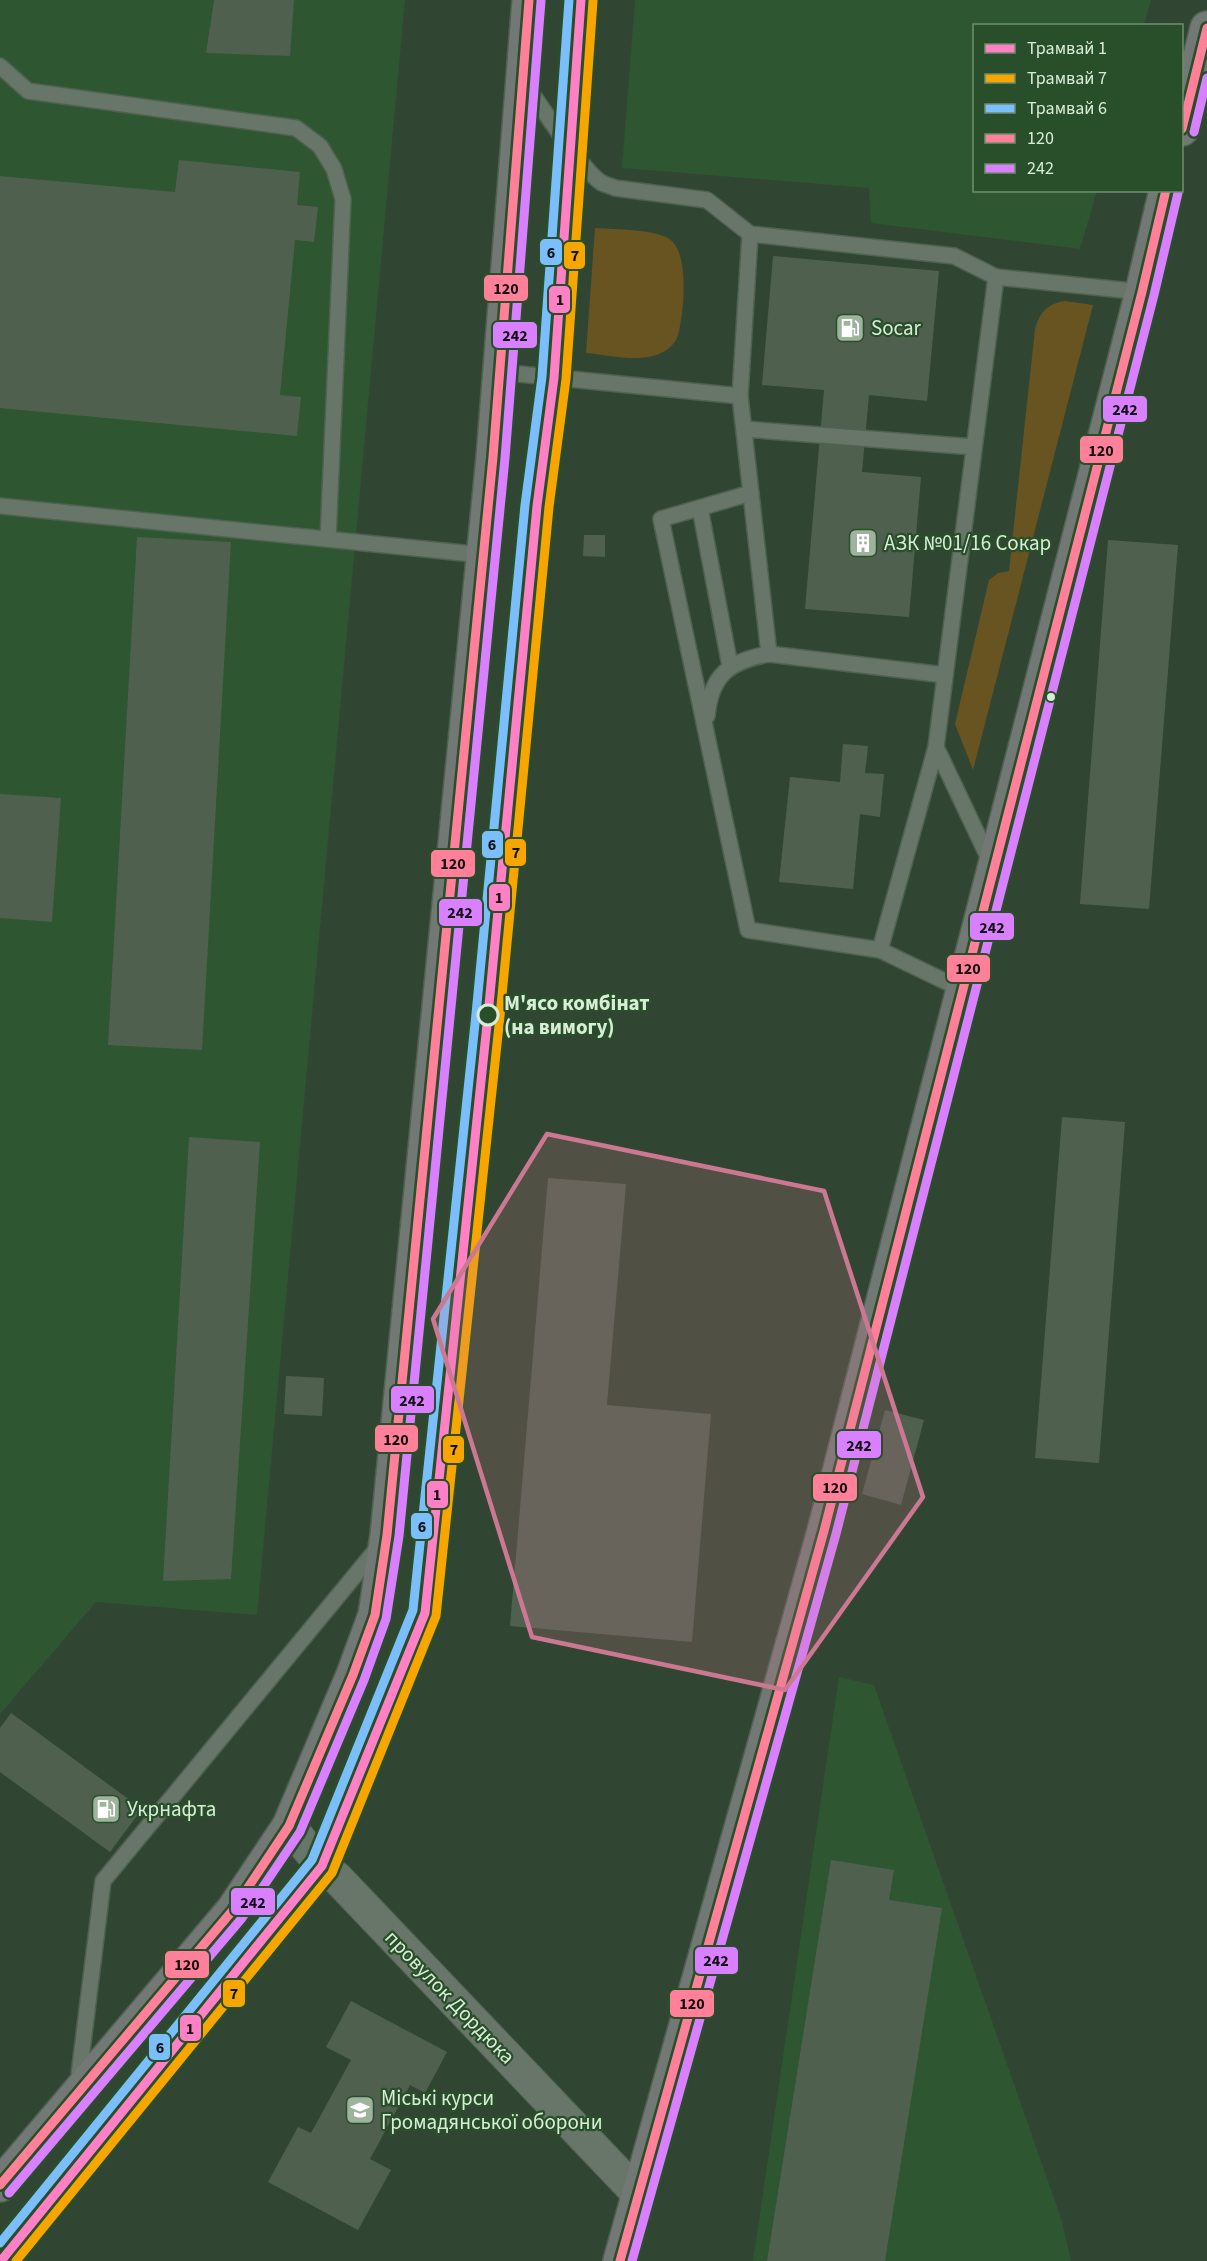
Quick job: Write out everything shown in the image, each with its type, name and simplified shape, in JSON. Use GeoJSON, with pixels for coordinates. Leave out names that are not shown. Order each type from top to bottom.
{"type":"FeatureCollection","features":[{"type":"Feature","properties":{"kind":"main road"},"geometry":{"type":"LineString","coordinates":[[0,2185],[233,1910],[290,1826],[353,1676],[375,1615],[387,1535],[483,555],[529,0]]}},
{"type":"Feature","properties":{"kind":"main road"},"geometry":{"type":"LineString","coordinates":[[1183,125],[1207,28]]}},
{"type":"Feature","properties":{"kind":"main road"},"geometry":{"type":"LineString","coordinates":[[620,2261],[637,2193],[824,1531],[1142,292],[1166,192]]}},
{"type":"Feature","properties":{"kind":"street","name":"провулок Дордюка"},"geometry":{"type":"LineString","coordinates":[[290,1826],[322,1866],[337,1878],[637,2193]]}},
{"type":"Feature","properties":{"kind":"lane"},"geometry":{"type":"LineString","coordinates":[[0,66],[28,91],[296,128],[320,146],[334,169],[343,199],[328,539]]}},
{"type":"Feature","properties":{"kind":"lane"},"geometry":{"type":"LineString","coordinates":[[522,80],[585,166],[602,182],[615,188],[707,200],[750,234],[954,256],[996,277],[1142,292]]}},
{"type":"Feature","properties":{"kind":"lane"},"geometry":{"type":"LineString","coordinates":[[750,234],[740,396],[769,654]]}},
{"type":"Feature","properties":{"kind":"lane"},"geometry":{"type":"LineString","coordinates":[[880,950],[936,747],[996,277]]}},
{"type":"Feature","properties":{"kind":"lane"},"geometry":{"type":"LineString","coordinates":[[499,372],[740,396]]}},
{"type":"Feature","properties":{"kind":"lane"},"geometry":{"type":"LineString","coordinates":[[744,429],[974,447]]}},
{"type":"Feature","properties":{"kind":"lane"},"geometry":{"type":"LineString","coordinates":[[751,494],[661,519],[748,930],[880,950],[963,990]]}},
{"type":"Feature","properties":{"kind":"lane"},"geometry":{"type":"LineString","coordinates":[[0,506],[483,555]]}},
{"type":"Feature","properties":{"kind":"lane"},"geometry":{"type":"LineString","coordinates":[[699,508],[730,666]]}},
{"type":"Feature","properties":{"kind":"lane"},"geometry":{"type":"LineString","coordinates":[[706,729],[708,702],[716,681],[730,666],[748,658],[769,654],[945,675]]}},
{"type":"Feature","properties":{"kind":"lane"},"geometry":{"type":"LineString","coordinates":[[936,747],[994,868]]}},
{"type":"Feature","properties":{"kind":"lane"},"geometry":{"type":"LineString","coordinates":[[77,2094],[103,1881],[387,1535]]}},
{"type":"Feature","properties":{"kind":"highlighted area"},"geometry":{"type":"Polygon","coordinates":[[[547,1134],[824,1191],[923,1497],[785,1690],[532,1637],[433,1319],[547,1134]]]}},
{"type":"Feature","properties":{"kind":"shaded area"},"geometry":{"type":"Polygon","coordinates":[[[0,0],[405,0],[257,1615],[96,1602],[0,1714],[0,0]]]}},
{"type":"Feature","properties":{"kind":"shaded area"},"geometry":{"type":"Polygon","coordinates":[[[635,0],[1151,0],[1144,24],[973,24],[973,192],[1097,192],[1080,249],[871,223],[869,188],[622,168],[635,0]]]}},
{"type":"Feature","properties":{"kind":"shaded area"},"geometry":{"type":"Polygon","coordinates":[[[595,228],[635,230],[657,234],[672,241],[677,249],[683,272],[682,314],[677,337],[672,345],[663,352],[645,358],[586,353],[595,228]]]}},
{"type":"Feature","properties":{"kind":"shaded area"},"geometry":{"type":"Polygon","coordinates":[[[1065,301],[1093,305],[973,770],[955,724],[989,580],[998,573],[1009,571],[1035,329],[1045,310],[1053,304],[1065,301]]]}},
{"type":"Feature","properties":{"kind":"shaded area"},"geometry":{"type":"Polygon","coordinates":[[[839,1677],[874,1685],[1062,2221],[1071,2261],[753,2261],[839,1677]]]}},
{"type":"Feature","properties":{"kind":"building"},"geometry":{"type":"Polygon","coordinates":[[[214,0],[294,0],[290,56],[206,53],[214,0]]]}},
{"type":"Feature","properties":{"kind":"building"},"geometry":{"type":"Polygon","coordinates":[[[179,160],[300,172],[297,205],[318,207],[314,242],[295,240],[280,395],[301,397],[297,436],[0,408],[0,176],[175,192],[179,160]]]}},
{"type":"Feature","properties":{"kind":"building","name":"Socar"},"geometry":{"type":"Polygon","coordinates":[[[773,256],[939,271],[927,401],[869,395],[862,472],[921,477],[909,617],[805,609],[824,390],[762,385],[773,256]]]}},
{"type":"Feature","properties":{"kind":"building"},"geometry":{"type":"Polygon","coordinates":[[[584,535],[605,535],[605,557],[583,556],[584,535]]]}},
{"type":"Feature","properties":{"kind":"building"},"geometry":{"type":"Polygon","coordinates":[[[137,537],[231,542],[202,1050],[108,1045],[137,537]]]}},
{"type":"Feature","properties":{"kind":"building"},"geometry":{"type":"Polygon","coordinates":[[[1108,540],[1178,545],[1149,909],[1080,904],[1108,540]]]}},
{"type":"Feature","properties":{"kind":"building"},"geometry":{"type":"Polygon","coordinates":[[[843,744],[868,746],[865,773],[884,774],[880,817],[860,814],[853,889],[779,882],[790,777],[840,782],[843,744]]]}},
{"type":"Feature","properties":{"kind":"building"},"geometry":{"type":"Polygon","coordinates":[[[0,794],[61,798],[52,922],[0,918],[0,794]]]}},
{"type":"Feature","properties":{"kind":"building"},"geometry":{"type":"Polygon","coordinates":[[[1062,1117],[1125,1122],[1099,1463],[1035,1458],[1062,1117]]]}},
{"type":"Feature","properties":{"kind":"building"},"geometry":{"type":"Polygon","coordinates":[[[189,1137],[260,1142],[231,1579],[163,1581],[189,1137]]]}},
{"type":"Feature","properties":{"kind":"building"},"geometry":{"type":"Polygon","coordinates":[[[548,1178],[626,1184],[607,1405],[711,1414],[692,1642],[510,1626],[548,1178]]]}},
{"type":"Feature","properties":{"kind":"building"},"geometry":{"type":"Polygon","coordinates":[[[286,1376],[324,1378],[322,1416],[284,1414],[286,1376]]]}},
{"type":"Feature","properties":{"kind":"building"},"geometry":{"type":"Polygon","coordinates":[[[885,1410],[924,1420],[901,1505],[862,1494],[885,1410]]]}},
{"type":"Feature","properties":{"kind":"building"},"geometry":{"type":"Polygon","coordinates":[[[11,1713],[142,1809],[110,1852],[0,1772],[0,1728],[11,1713]]]}},
{"type":"Feature","properties":{"kind":"building"},"geometry":{"type":"Polygon","coordinates":[[[831,1860],[894,1870],[889,1900],[942,1908],[885,2261],[767,2261],[831,1860]]]}},
{"type":"Feature","properties":{"kind":"building","name":"Міські курси Громадянської оборони"},"geometry":{"type":"Polygon","coordinates":[[[351,2001],[447,2052],[425,2093],[410,2085],[370,2159],[391,2170],[358,2230],[268,2182],[298,2127],[311,2133],[351,2060],[326,2047],[351,2001]]]}},
{"type":"Feature","properties":{"kind":"tram line","name":"6"},"geometry":{"type":"LineString","coordinates":[[0,2243],[312,1860],[413,1610],[476,1014],[525,505],[542,377],[569,0]]}},
{"type":"Feature","properties":{"kind":"tram line","name":"1"},"geometry":{"type":"LineString","coordinates":[[1,2261],[322,1866],[425,1613],[488,1015],[537,506],[554,378],[581,0]]}},
{"type":"Feature","properties":{"kind":"tram line","name":"7"},"geometry":{"type":"LineString","coordinates":[[16,2261],[332,1873],[436,1616],[500,1016],[549,507],[566,379],[593,1]]}},
{"type":"Feature","properties":{"kind":"transit line","name":"120"},"geometry":{"type":"LineString","coordinates":[[0,2185],[233,1910],[289,1826],[353,1675],[375,1615],[387,1535],[493,457],[529,0]]}},
{"type":"Feature","properties":{"kind":"transit line","name":"242"},"geometry":{"type":"LineString","coordinates":[[9,2193],[242,1918],[300,1832],[364,1680],[386,1619],[399,1536],[505,458],[541,1]]}},
{"type":"Feature","properties":{"kind":"transit line","name":"120"},"geometry":{"type":"LineString","coordinates":[[1183,125],[1207,28]]}},
{"type":"Feature","properties":{"kind":"transit line","name":"242"},"geometry":{"type":"LineString","coordinates":[[1194,132],[1207,78]]}},
{"type":"Feature","properties":{"kind":"transit line","name":"120"},"geometry":{"type":"LineString","coordinates":[[620,2261],[824,1531],[1142,292],[1166,192]]}},
{"type":"Feature","properties":{"kind":"transit line","name":"242"},"geometry":{"type":"LineString","coordinates":[[632,2261],[836,1534],[1154,295],[1178,193]]}},
{"type":"Feature","properties":{"kind":"place","name":"Socar"},"geometry":{"type":"Point","coordinates":[850,328]}},
{"type":"Feature","properties":{"kind":"place","name":"АЗК №01/16 Сокар"},"geometry":{"type":"Point","coordinates":[863,543]}},
{"type":"Feature","properties":{"kind":"place","name":"М'ясо комбінат (на вимогу)"},"geometry":{"type":"Point","coordinates":[488,1015]}},
{"type":"Feature","properties":{"kind":"place","name":"Укрнафта"},"geometry":{"type":"Point","coordinates":[106,1809]}},
{"type":"Feature","properties":{"kind":"place","name":"Міські курси Громадянської оборони"},"geometry":{"type":"Point","coordinates":[360,2110]}}]}
